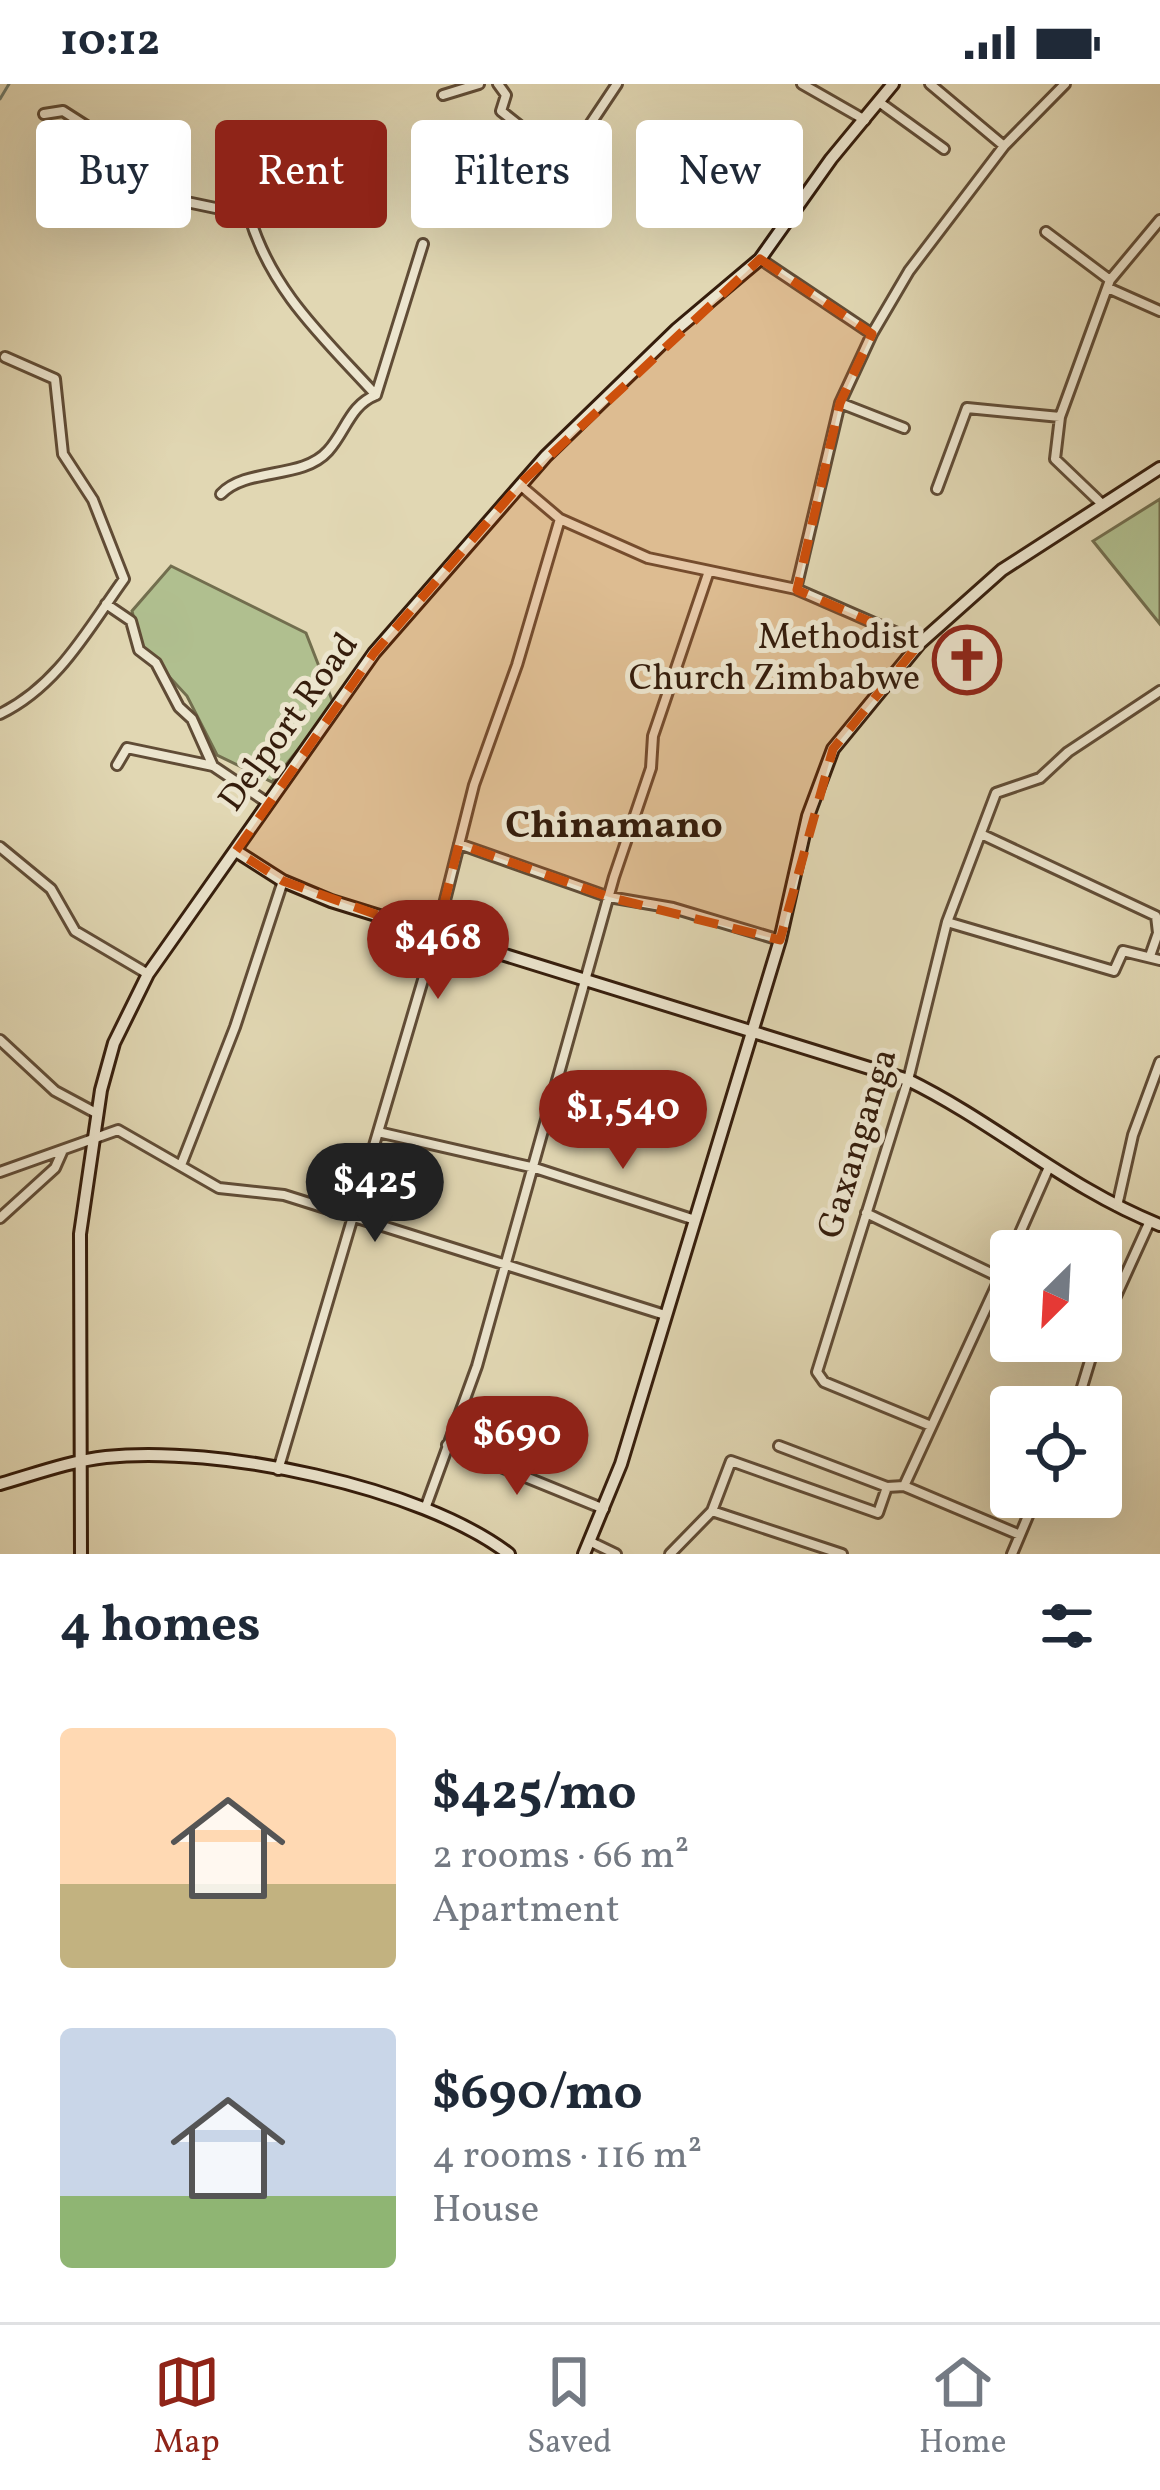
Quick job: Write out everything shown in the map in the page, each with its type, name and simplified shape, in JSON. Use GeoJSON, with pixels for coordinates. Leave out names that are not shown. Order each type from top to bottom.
{"type":"FeatureCollection","features":[{"type":"Feature","properties":{"kind":"street"},"geometry":{"type":"LineString","coordinates":[[443,95],[479,84]]}},
{"type":"Feature","properties":{"kind":"street"},"geometry":{"type":"LineString","coordinates":[[498,84],[506,95],[501,111],[540,142],[571,153],[617,84]]}},
{"type":"Feature","properties":{"kind":"street"},"geometry":{"type":"LineString","coordinates":[[802,84],[865,119]]}},
{"type":"Feature","properties":{"kind":"street","name":"Delport Road"},"geometry":{"type":"LineString","coordinates":[[82,1554],[78,1269],[92,1141],[114,1043],[148,974],[374,653],[520,485],[614,387],[760,259],[893,84]]}},
{"type":"Feature","properties":{"kind":"street"},"geometry":{"type":"LineString","coordinates":[[930,84],[1004,146]]}},
{"type":"Feature","properties":{"kind":"street"},"geometry":{"type":"LineString","coordinates":[[796,590],[840,403],[872,334],[909,271],[1004,146],[1065,84]]}},
{"type":"Feature","properties":{"kind":"street"},"geometry":{"type":"LineString","coordinates":[[879,102],[944,148]]}},
{"type":"Feature","properties":{"kind":"street"},"geometry":{"type":"LineString","coordinates":[[44,114],[63,111],[99,134],[127,133],[143,143],[182,201],[249,215],[260,254],[291,303],[376,394]]}},
{"type":"Feature","properties":{"kind":"street"},"geometry":{"type":"LineString","coordinates":[[1102,504],[1055,459],[1060,417],[1109,284],[1160,220]]}},
{"type":"Feature","properties":{"kind":"street"},"geometry":{"type":"LineString","coordinates":[[1046,232],[1109,284],[1160,311]]}},
{"type":"Feature","properties":{"kind":"street"},"geometry":{"type":"LineString","coordinates":[[221,494],[244,480],[259,479],[324,454],[358,402],[376,394],[423,244]]}},
{"type":"Feature","properties":{"kind":"street"},"geometry":{"type":"LineString","coordinates":[[760,259],[872,334]]}},
{"type":"Feature","properties":{"kind":"street"},"geometry":{"type":"LineString","coordinates":[[0,714],[22,703],[66,660],[124,579],[93,500],[63,454],[56,379],[5,357]]}},
{"type":"Feature","properties":{"kind":"street"},"geometry":{"type":"LineString","coordinates":[[840,403],[904,428]]}},
{"type":"Feature","properties":{"kind":"street"},"geometry":{"type":"LineString","coordinates":[[937,489],[967,408],[1060,417]]}},
{"type":"Feature","properties":{"kind":"street"},"geometry":{"type":"LineString","coordinates":[[584,1554],[604,1509],[695,1220],[779,940],[808,816],[833,748],[920,643],[1003,570],[1160,468]]}},
{"type":"Feature","properties":{"kind":"street"},"geometry":{"type":"LineString","coordinates":[[520,485],[560,519],[648,558],[796,590],[920,643]]}},
{"type":"Feature","properties":{"kind":"street"},"geometry":{"type":"LineString","coordinates":[[278,1472],[459,844],[560,519]]}},
{"type":"Feature","properties":{"kind":"street"},"geometry":{"type":"LineString","coordinates":[[426,1506],[477,1366],[488,1312],[535,1168],[584,983],[651,768],[653,736],[708,574]]}},
{"type":"Feature","properties":{"kind":"street"},"geometry":{"type":"LineString","coordinates":[[106,604],[131,621],[139,650],[156,663],[179,707],[192,719],[213,766]]}},
{"type":"Feature","properties":{"kind":"street","name":"Gaxanganga"},"geometry":{"type":"LineString","coordinates":[[931,1426],[818,1378],[824,1336],[908,1080],[947,922],[996,793],[1040,778],[1068,752],[1160,692]]}},
{"type":"Feature","properties":{"kind":"street"},"geometry":{"type":"LineString","coordinates":[[118,765],[127,748],[213,766],[268,803]]}},
{"type":"Feature","properties":{"kind":"street"},"geometry":{"type":"LineString","coordinates":[[981,834],[1156,916],[1158,933],[1150,956]]}},
{"type":"Feature","properties":{"kind":"street"},"geometry":{"type":"LineString","coordinates":[[459,844],[609,897],[673,908],[779,940]]}},
{"type":"Feature","properties":{"kind":"street"},"geometry":{"type":"LineString","coordinates":[[0,848],[51,890],[75,931],[148,974]]}},
{"type":"Feature","properties":{"kind":"street"},"geometry":{"type":"LineString","coordinates":[[236,851],[283,881],[436,936],[908,1080],[985,1122],[1049,1167],[1155,1223],[1122,1288]]}},
{"type":"Feature","properties":{"kind":"street"},"geometry":{"type":"LineString","coordinates":[[181,1165],[236,1027],[283,881]]}},
{"type":"Feature","properties":{"kind":"street"},"geometry":{"type":"LineString","coordinates":[[947,922],[1114,970],[1123,951],[1160,960]]}},
{"type":"Feature","properties":{"kind":"street"},"geometry":{"type":"LineString","coordinates":[[1,1042],[55,1091],[96,1113]]}},
{"type":"Feature","properties":{"kind":"street"},"geometry":{"type":"LineString","coordinates":[[1117,1206],[1133,1135],[1160,1062]]}},
{"type":"Feature","properties":{"kind":"street"},"geometry":{"type":"LineString","coordinates":[[0,1172],[118,1130],[219,1189],[284,1195],[507,1261],[665,1315]]}},
{"type":"Feature","properties":{"kind":"street"},"geometry":{"type":"LineString","coordinates":[[378,1132],[535,1168],[695,1220]]}},
{"type":"Feature","properties":{"kind":"street"},"geometry":{"type":"LineString","coordinates":[[0,1218],[55,1168],[64,1149]]}},
{"type":"Feature","properties":{"kind":"street"},"geometry":{"type":"LineString","coordinates":[[1022,1230],[1049,1167]]}},
{"type":"Feature","properties":{"kind":"street"},"geometry":{"type":"LineString","coordinates":[[866,1213],[990,1273]]}},
{"type":"Feature","properties":{"kind":"street"},"geometry":{"type":"LineString","coordinates":[[904,1486],[990,1297]]}},
{"type":"Feature","properties":{"kind":"street"},"geometry":{"type":"LineString","coordinates":[[447,1445],[604,1509]]}},
{"type":"Feature","properties":{"kind":"street"},"geometry":{"type":"LineString","coordinates":[[779,1446],[887,1487],[904,1486],[1020,1535]]}},
{"type":"Feature","properties":{"kind":"street"},"geometry":{"type":"LineString","coordinates":[[0,1484],[81,1461],[202,1458],[426,1506],[465,1523],[508,1554]]}},
{"type":"Feature","properties":{"kind":"street"},"geometry":{"type":"LineString","coordinates":[[670,1554],[712,1511],[731,1461],[878,1513],[887,1487]]}},
{"type":"Feature","properties":{"kind":"street"},"geometry":{"type":"LineString","coordinates":[[712,1511],[842,1554]]}},
{"type":"Feature","properties":{"kind":"street"},"geometry":{"type":"LineString","coordinates":[[1012,1554],[1027,1518]]}},
{"type":"Feature","properties":{"kind":"street"},"geometry":{"type":"LineString","coordinates":[[590,1541],[616,1554]]}},
{"type":"Feature","properties":{"kind":"highlighted area"},"geometry":{"type":"Polygon","coordinates":[[[760,259],[872,334],[840,403],[797,590],[920,643],[833,749],[780,940],[609,897],[459,844],[436,936],[283,881],[236,851],[374,653],[524,480],[760,259]]]}},
{"type":"Feature","properties":{"kind":"green space"},"geometry":{"type":"Polygon","coordinates":[[[1160,499],[1160,624],[1093,541],[1160,499]]]}},
{"type":"Feature","properties":{"kind":"green space"},"geometry":{"type":"Polygon","coordinates":[[[171,566],[306,633],[334,705],[272,782],[217,755],[187,696],[141,646],[132,611],[171,566]]]}},
{"type":"Feature","properties":{"kind":"waterway"},"geometry":{"type":"LineString","coordinates":[[0,99],[9,84]]}},
{"type":"Feature","properties":{"kind":"place","name":"Methodist Church Zimbabwe"},"geometry":{"type":"Point","coordinates":[967,660]}},
{"type":"Feature","properties":{"kind":"district","name":"Chinamano"},"geometry":{"type":"Point","coordinates":[614,827]}}]}
